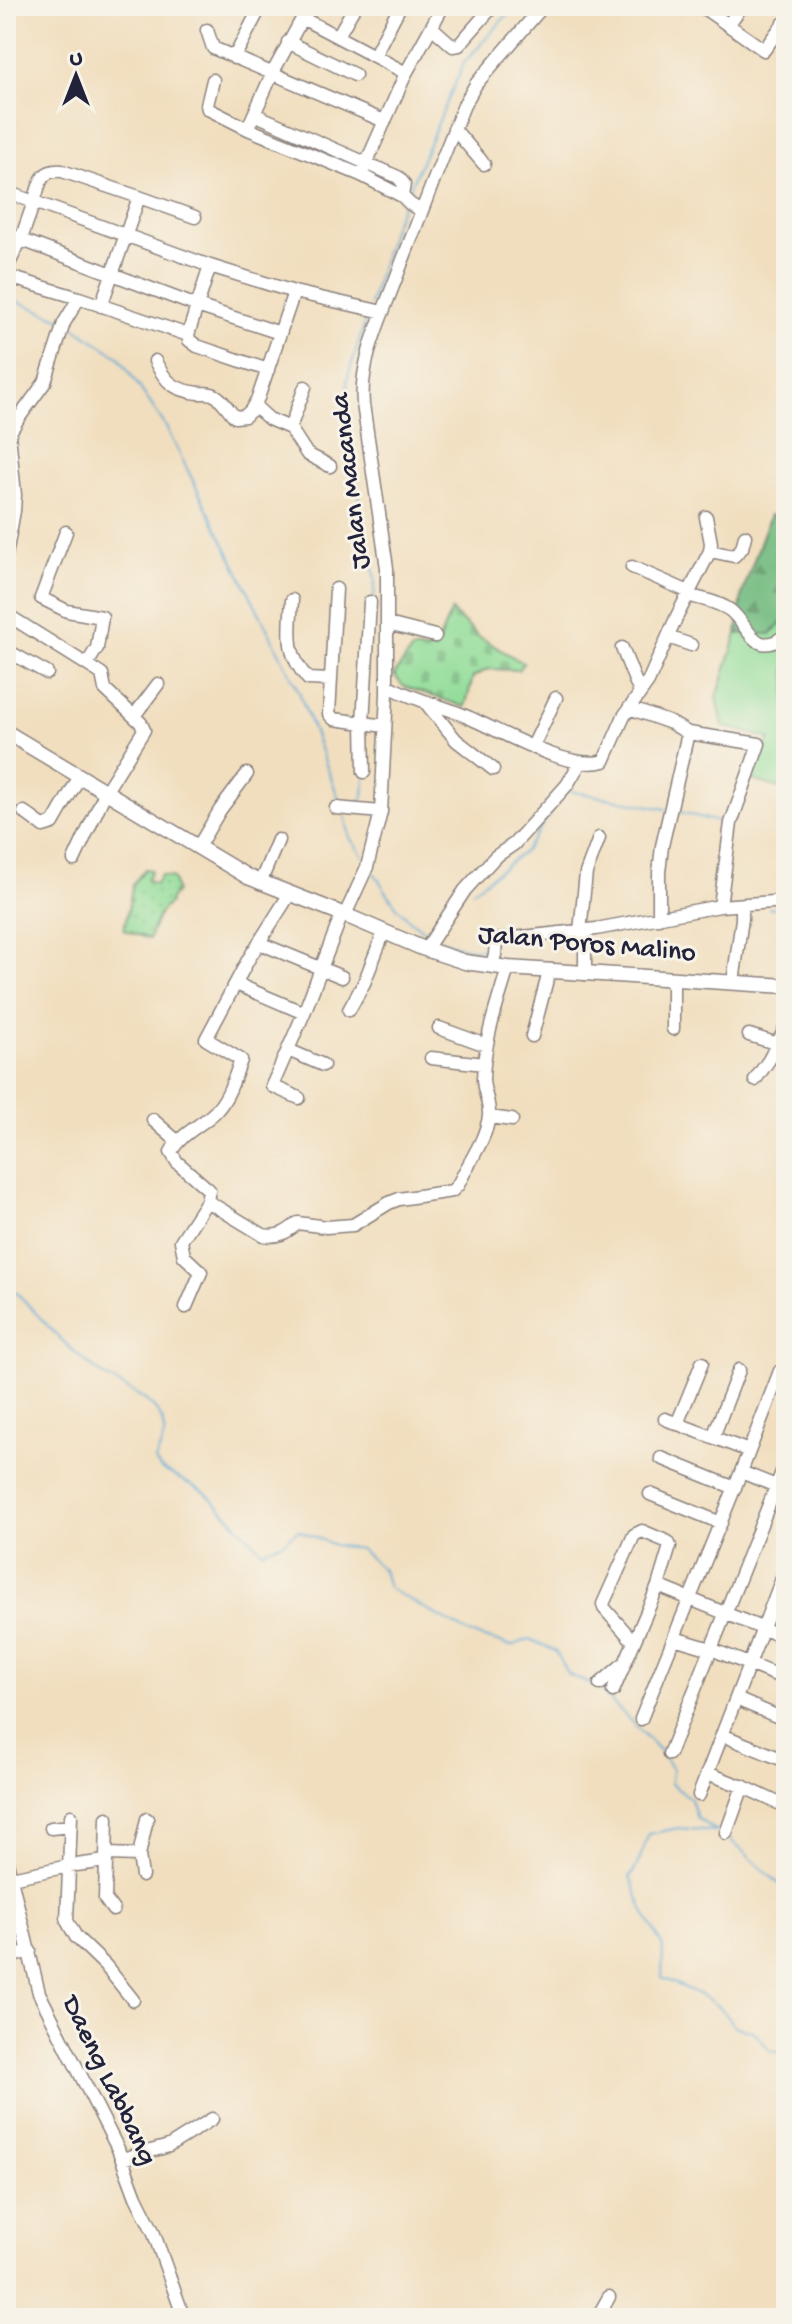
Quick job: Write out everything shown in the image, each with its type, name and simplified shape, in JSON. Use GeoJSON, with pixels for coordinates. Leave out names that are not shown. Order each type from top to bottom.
{"type":"FeatureCollection","features":[{"type":"Feature","properties":{"kind":"main road","name":"Jalan Poros Malino"},"geometry":{"type":"LineString","coordinates":[[7,734],[260,883],[384,932],[431,941],[465,962],[494,955],[508,968],[786,986]]}},
{"type":"Feature","properties":{"kind":"street"},"geometry":{"type":"LineString","coordinates":[[234,58],[260,6]]}},
{"type":"Feature","properties":{"kind":"street"},"geometry":{"type":"LineString","coordinates":[[338,36],[355,6]]}},
{"type":"Feature","properties":{"kind":"street"},"geometry":{"type":"LineString","coordinates":[[374,56],[400,6]]}},
{"type":"Feature","properties":{"kind":"street"},"geometry":{"type":"LineString","coordinates":[[363,169],[406,73],[443,6]]}},
{"type":"Feature","properties":{"kind":"street","name":"Jalan Macanda"},"geometry":{"type":"LineString","coordinates":[[299,1098],[272,1086],[343,914],[367,867],[381,812],[388,624],[384,544],[362,390],[376,309],[413,204],[476,84],[543,6]]}},
{"type":"Feature","properties":{"kind":"street"},"geometry":{"type":"LineString","coordinates":[[701,6],[764,50],[783,24]]}},
{"type":"Feature","properties":{"kind":"street"},"geometry":{"type":"LineString","coordinates":[[728,25],[742,6]]}},
{"type":"Feature","properties":{"kind":"street"},"geometry":{"type":"LineString","coordinates":[[435,30],[453,46],[459,45],[485,9]]}},
{"type":"Feature","properties":{"kind":"street"},"geometry":{"type":"LineString","coordinates":[[248,129],[273,72],[306,12],[338,36],[406,73]]}},
{"type":"Feature","properties":{"kind":"street"},"geometry":{"type":"LineString","coordinates":[[207,30],[213,48],[384,121]]}},
{"type":"Feature","properties":{"kind":"street"},"geometry":{"type":"LineString","coordinates":[[288,42],[355,75]]}},
{"type":"Feature","properties":{"kind":"street"},"geometry":{"type":"LineString","coordinates":[[213,80],[208,109],[248,129],[401,180],[413,204]]}},
{"type":"Feature","properties":{"kind":"street"},"geometry":{"type":"LineString","coordinates":[[254,114],[363,169]]}},
{"type":"Feature","properties":{"kind":"street"},"geometry":{"type":"LineString","coordinates":[[454,129],[484,164]]}},
{"type":"Feature","properties":{"kind":"street"},"geometry":{"type":"LineString","coordinates":[[6,270],[48,171],[55,170],[195,217]]}},
{"type":"Feature","properties":{"kind":"street"},"geometry":{"type":"LineString","coordinates":[[6,192],[210,266],[294,292],[376,309]]}},
{"type":"Feature","properties":{"kind":"street"},"geometry":{"type":"LineString","coordinates":[[101,306],[139,197]]}},
{"type":"Feature","properties":{"kind":"street"},"geometry":{"type":"LineString","coordinates":[[6,234],[197,306],[280,333]]}},
{"type":"Feature","properties":{"kind":"street"},"geometry":{"type":"LineString","coordinates":[[210,266],[189,340],[197,346],[268,370]]}},
{"type":"Feature","properties":{"kind":"street"},"geometry":{"type":"LineString","coordinates":[[6,276],[188,335]]}},
{"type":"Feature","properties":{"kind":"street"},"geometry":{"type":"LineString","coordinates":[[155,361],[172,386],[212,394],[235,417],[243,417],[251,410],[268,370],[294,292]]}},
{"type":"Feature","properties":{"kind":"street"},"geometry":{"type":"LineString","coordinates":[[6,555],[14,511],[9,434],[45,382],[67,318],[79,298]]}},
{"type":"Feature","properties":{"kind":"street"},"geometry":{"type":"LineString","coordinates":[[290,428],[305,387]]}},
{"type":"Feature","properties":{"kind":"street"},"geometry":{"type":"LineString","coordinates":[[251,410],[258,409],[269,419],[290,428],[307,454],[330,466]]}},
{"type":"Feature","properties":{"kind":"street"},"geometry":{"type":"LineString","coordinates":[[387,685],[580,763],[604,761],[629,708],[653,674],[710,551],[706,517]]}},
{"type":"Feature","properties":{"kind":"street"},"geometry":{"type":"LineString","coordinates":[[66,532],[41,598],[67,611],[102,617],[97,648],[87,664]]}},
{"type":"Feature","properties":{"kind":"street"},"geometry":{"type":"LineString","coordinates":[[710,551],[734,556],[742,548],[745,536]]}},
{"type":"Feature","properties":{"kind":"street"},"geometry":{"type":"LineString","coordinates":[[632,567],[730,610],[755,639],[765,643],[777,642],[786,635]]}},
{"type":"Feature","properties":{"kind":"street"},"geometry":{"type":"LineString","coordinates":[[336,589],[330,680],[331,718],[385,726]]}},
{"type":"Feature","properties":{"kind":"street"},"geometry":{"type":"LineString","coordinates":[[292,600],[291,652],[308,679],[330,680]]}},
{"type":"Feature","properties":{"kind":"street"},"geometry":{"type":"LineString","coordinates":[[364,772],[363,723],[370,602]]}},
{"type":"Feature","properties":{"kind":"street"},"geometry":{"type":"LineString","coordinates":[[6,614],[102,674],[105,689],[134,716],[144,730],[106,791],[74,860]]}},
{"type":"Feature","properties":{"kind":"street"},"geometry":{"type":"LineString","coordinates":[[388,624],[435,636]]}},
{"type":"Feature","properties":{"kind":"street"},"geometry":{"type":"LineString","coordinates":[[668,637],[691,645]]}},
{"type":"Feature","properties":{"kind":"street"},"geometry":{"type":"LineString","coordinates":[[622,648],[640,693]]}},
{"type":"Feature","properties":{"kind":"street"},"geometry":{"type":"LineString","coordinates":[[6,650],[47,673]]}},
{"type":"Feature","properties":{"kind":"street"},"geometry":{"type":"LineString","coordinates":[[134,716],[158,684]]}},
{"type":"Feature","properties":{"kind":"street"},"geometry":{"type":"LineString","coordinates":[[533,746],[556,698]]}},
{"type":"Feature","properties":{"kind":"street"},"geometry":{"type":"LineString","coordinates":[[426,703],[456,740],[493,769]]}},
{"type":"Feature","properties":{"kind":"street"},"geometry":{"type":"LineString","coordinates":[[629,708],[688,733],[759,744],[731,823],[720,906]]}},
{"type":"Feature","properties":{"kind":"street"},"geometry":{"type":"LineString","coordinates":[[659,918],[662,846],[688,733]]}},
{"type":"Feature","properties":{"kind":"street"},"geometry":{"type":"LineString","coordinates":[[431,941],[465,890],[495,857],[514,844],[567,785],[580,763]]}},
{"type":"Feature","properties":{"kind":"street"},"geometry":{"type":"LineString","coordinates":[[198,847],[247,774]]}},
{"type":"Feature","properties":{"kind":"street"},"geometry":{"type":"LineString","coordinates":[[24,812],[43,826],[53,823],[80,776]]}},
{"type":"Feature","properties":{"kind":"street"},"geometry":{"type":"LineString","coordinates":[[338,808],[381,812]]}},
{"type":"Feature","properties":{"kind":"street"},"geometry":{"type":"LineString","coordinates":[[585,974],[583,930],[586,873],[599,838]]}},
{"type":"Feature","properties":{"kind":"street"},"geometry":{"type":"LineString","coordinates":[[260,883],[278,840]]}},
{"type":"Feature","properties":{"kind":"street"},"geometry":{"type":"LineString","coordinates":[[186,1307],[201,1272],[184,1256],[181,1241],[207,1201],[209,1190],[172,1156],[173,1147],[225,1100],[241,1060],[206,1039],[253,952],[289,895]]}},
{"type":"Feature","properties":{"kind":"street"},"geometry":{"type":"LineString","coordinates":[[494,955],[496,940],[583,930],[720,906],[742,911],[786,901]]}},
{"type":"Feature","properties":{"kind":"street"},"geometry":{"type":"LineString","coordinates":[[733,982],[742,911]]}},
{"type":"Feature","properties":{"kind":"street"},"geometry":{"type":"LineString","coordinates":[[349,1010],[364,983],[384,932]]}},
{"type":"Feature","properties":{"kind":"street"},"geometry":{"type":"LineString","coordinates":[[264,945],[342,977]]}},
{"type":"Feature","properties":{"kind":"street"},"geometry":{"type":"LineString","coordinates":[[207,1201],[263,1235],[272,1237],[298,1223],[326,1227],[353,1225],[399,1199],[452,1191],[483,1137],[489,1117],[483,1085],[486,1045],[508,968]]}},
{"type":"Feature","properties":{"kind":"street"},"geometry":{"type":"LineString","coordinates":[[532,1036],[549,972]]}},
{"type":"Feature","properties":{"kind":"street"},"geometry":{"type":"LineString","coordinates":[[673,979],[673,1029]]}},
{"type":"Feature","properties":{"kind":"street"},"geometry":{"type":"LineString","coordinates":[[241,986],[304,1013]]}},
{"type":"Feature","properties":{"kind":"street"},"geometry":{"type":"LineString","coordinates":[[755,1080],[786,1027]]}},
{"type":"Feature","properties":{"kind":"street"},"geometry":{"type":"LineString","coordinates":[[439,1028],[486,1045]]}},
{"type":"Feature","properties":{"kind":"street"},"geometry":{"type":"LineString","coordinates":[[749,1035],[778,1044]]}},
{"type":"Feature","properties":{"kind":"street"},"geometry":{"type":"LineString","coordinates":[[288,1050],[323,1065]]}},
{"type":"Feature","properties":{"kind":"street"},"geometry":{"type":"LineString","coordinates":[[431,1058],[484,1064]]}},
{"type":"Feature","properties":{"kind":"street"},"geometry":{"type":"LineString","coordinates":[[489,1117],[512,1120]]}},
{"type":"Feature","properties":{"kind":"street"},"geometry":{"type":"LineString","coordinates":[[153,1120],[178,1142]]}},
{"type":"Feature","properties":{"kind":"street"},"geometry":{"type":"LineString","coordinates":[[702,1363],[671,1421],[749,1451]]}},
{"type":"Feature","properties":{"kind":"street"},"geometry":{"type":"LineString","coordinates":[[713,1437],[739,1370]]}},
{"type":"Feature","properties":{"kind":"street"},"geometry":{"type":"LineString","coordinates":[[641,1719],[780,1371]]}},
{"type":"Feature","properties":{"kind":"street"},"geometry":{"type":"LineString","coordinates":[[661,1458],[735,1488]]}},
{"type":"Feature","properties":{"kind":"street"},"geometry":{"type":"LineString","coordinates":[[669,1754],[726,1612],[781,1488],[786,1462]]}},
{"type":"Feature","properties":{"kind":"street"},"geometry":{"type":"LineString","coordinates":[[741,1472],[781,1488]]}},
{"type":"Feature","properties":{"kind":"street"},"geometry":{"type":"LineString","coordinates":[[650,1494],[721,1523]]}},
{"type":"Feature","properties":{"kind":"street"},"geometry":{"type":"LineString","coordinates":[[613,1691],[627,1661],[658,1586],[670,1546],[668,1542],[639,1532],[634,1535],[603,1604],[634,1642]]}},
{"type":"Feature","properties":{"kind":"street"},"geometry":{"type":"LineString","coordinates":[[699,1795],[763,1627],[782,1592],[786,1568]]}},
{"type":"Feature","properties":{"kind":"street"},"geometry":{"type":"LineString","coordinates":[[658,1586],[786,1638]]}},
{"type":"Feature","properties":{"kind":"street"},"geometry":{"type":"LineString","coordinates":[[674,1638],[786,1679]]}},
{"type":"Feature","properties":{"kind":"street"},"geometry":{"type":"LineString","coordinates":[[600,1684],[627,1661]]}},
{"type":"Feature","properties":{"kind":"street"},"geometry":{"type":"LineString","coordinates":[[736,1699],[786,1720]]}},
{"type":"Feature","properties":{"kind":"street"},"geometry":{"type":"LineString","coordinates":[[722,1735],[786,1761]]}},
{"type":"Feature","properties":{"kind":"street"},"geometry":{"type":"LineString","coordinates":[[707,1773],[778,1803]]}},
{"type":"Feature","properties":{"kind":"street"},"geometry":{"type":"LineString","coordinates":[[726,1833],[743,1786]]}},
{"type":"Feature","properties":{"kind":"street"},"geometry":{"type":"LineString","coordinates":[[107,1818],[105,1899],[113,1910]]}},
{"type":"Feature","properties":{"kind":"street"},"geometry":{"type":"LineString","coordinates":[[142,1876],[139,1855],[147,1819]]}},
{"type":"Feature","properties":{"kind":"street"},"geometry":{"type":"LineString","coordinates":[[51,1828],[71,1821],[66,1906],[70,1929],[133,2000]]}},
{"type":"Feature","properties":{"kind":"street"},"geometry":{"type":"LineString","coordinates":[[11,1878],[106,1857],[139,1855]]}},
{"type":"Feature","properties":{"kind":"street","name":"Daeng Labbang"},"geometry":{"type":"LineString","coordinates":[[6,1858],[36,1983],[122,2159],[153,2231],[184,2318]]}},
{"type":"Feature","properties":{"kind":"street"},"geometry":{"type":"LineString","coordinates":[[6,1958],[30,1951]]}},
{"type":"Feature","properties":{"kind":"street"},"geometry":{"type":"LineString","coordinates":[[122,2159],[169,2146],[212,2119]]}},
{"type":"Feature","properties":{"kind":"street"},"geometry":{"type":"LineString","coordinates":[[597,2318],[609,2297]]}},
{"type":"Feature","properties":{"kind":"green space"},"geometry":{"type":"Polygon","coordinates":[[[770,515],[786,523],[786,618],[771,634],[737,634],[742,594],[770,515]]]}},
{"type":"Feature","properties":{"kind":"green space"},"geometry":{"type":"Polygon","coordinates":[[[451,611],[478,636],[523,663],[518,670],[488,669],[473,677],[465,707],[403,686],[394,675],[412,650],[435,650],[451,611]]]}},
{"type":"Feature","properties":{"kind":"green space"},"geometry":{"type":"Polygon","coordinates":[[[786,618],[786,790],[749,779],[770,739],[723,726],[717,697],[737,634],[771,634],[786,618]]]}},
{"type":"Feature","properties":{"kind":"green space"},"geometry":{"type":"Polygon","coordinates":[[[145,869],[151,870],[147,880],[156,884],[161,875],[173,878],[176,891],[159,914],[149,939],[124,930],[133,884],[145,869]]]}},
{"type":"Feature","properties":{"kind":"waterway"},"geometry":{"type":"LineString","coordinates":[[409,190],[464,63],[515,6]]}},
{"type":"Feature","properties":{"kind":"waterway"},"geometry":{"type":"LineString","coordinates":[[370,304],[403,203]]}},
{"type":"Feature","properties":{"kind":"waterway"},"geometry":{"type":"LineString","coordinates":[[6,297],[61,319]]}},
{"type":"Feature","properties":{"kind":"waterway"},"geometry":{"type":"LineString","coordinates":[[367,314],[347,380],[361,508],[375,579],[374,598]]}},
{"type":"Feature","properties":{"kind":"waterway"},"geometry":{"type":"LineString","coordinates":[[69,324],[119,357],[165,425],[299,692],[340,802]]}},
{"type":"Feature","properties":{"kind":"waterway"},"geometry":{"type":"LineString","coordinates":[[354,806],[364,796],[365,776]]}},
{"type":"Feature","properties":{"kind":"waterway"},"geometry":{"type":"LineString","coordinates":[[570,791],[666,809]]}},
{"type":"Feature","properties":{"kind":"waterway"},"geometry":{"type":"LineString","coordinates":[[472,891],[525,851],[553,809]]}},
{"type":"Feature","properties":{"kind":"waterway"},"geometry":{"type":"LineString","coordinates":[[676,811],[718,822]]}},
{"type":"Feature","properties":{"kind":"waterway"},"geometry":{"type":"LineString","coordinates":[[345,815],[350,838],[363,856]]}},
{"type":"Feature","properties":{"kind":"waterway"},"geometry":{"type":"LineString","coordinates":[[371,868],[402,913],[430,934]]}},
{"type":"Feature","properties":{"kind":"waterway"},"geometry":{"type":"LineString","coordinates":[[769,908],[786,907]]}},
{"type":"Feature","properties":{"kind":"waterway"},"geometry":{"type":"LineString","coordinates":[[608,933],[668,922]]}},
{"type":"Feature","properties":{"kind":"waterway"},"geometry":{"type":"LineString","coordinates":[[439,939],[464,948],[490,948]]}},
{"type":"Feature","properties":{"kind":"waterway"},"geometry":{"type":"LineString","coordinates":[[6,1295],[15,1291],[87,1363],[153,1407],[165,1429],[155,1461],[160,1468],[206,1493],[262,1551],[283,1542],[298,1530],[334,1545],[360,1549],[383,1570],[388,1588],[471,1634],[511,1646],[530,1639],[555,1651],[569,1675],[595,1686]]}},
{"type":"Feature","properties":{"kind":"waterway"},"geometry":{"type":"LineString","coordinates":[[600,1690],[659,1750],[672,1769],[671,1784],[691,1799],[697,1818],[720,1833]]}},
{"type":"Feature","properties":{"kind":"waterway"},"geometry":{"type":"LineString","coordinates":[[716,1831],[679,1828],[649,1834],[630,1877],[663,1947],[662,1978],[703,1996],[721,2009],[734,2026],[753,2031],[770,2050],[786,2054]]}},
{"type":"Feature","properties":{"kind":"waterway"},"geometry":{"type":"LineString","coordinates":[[728,1838],[786,1890]]}}]}
